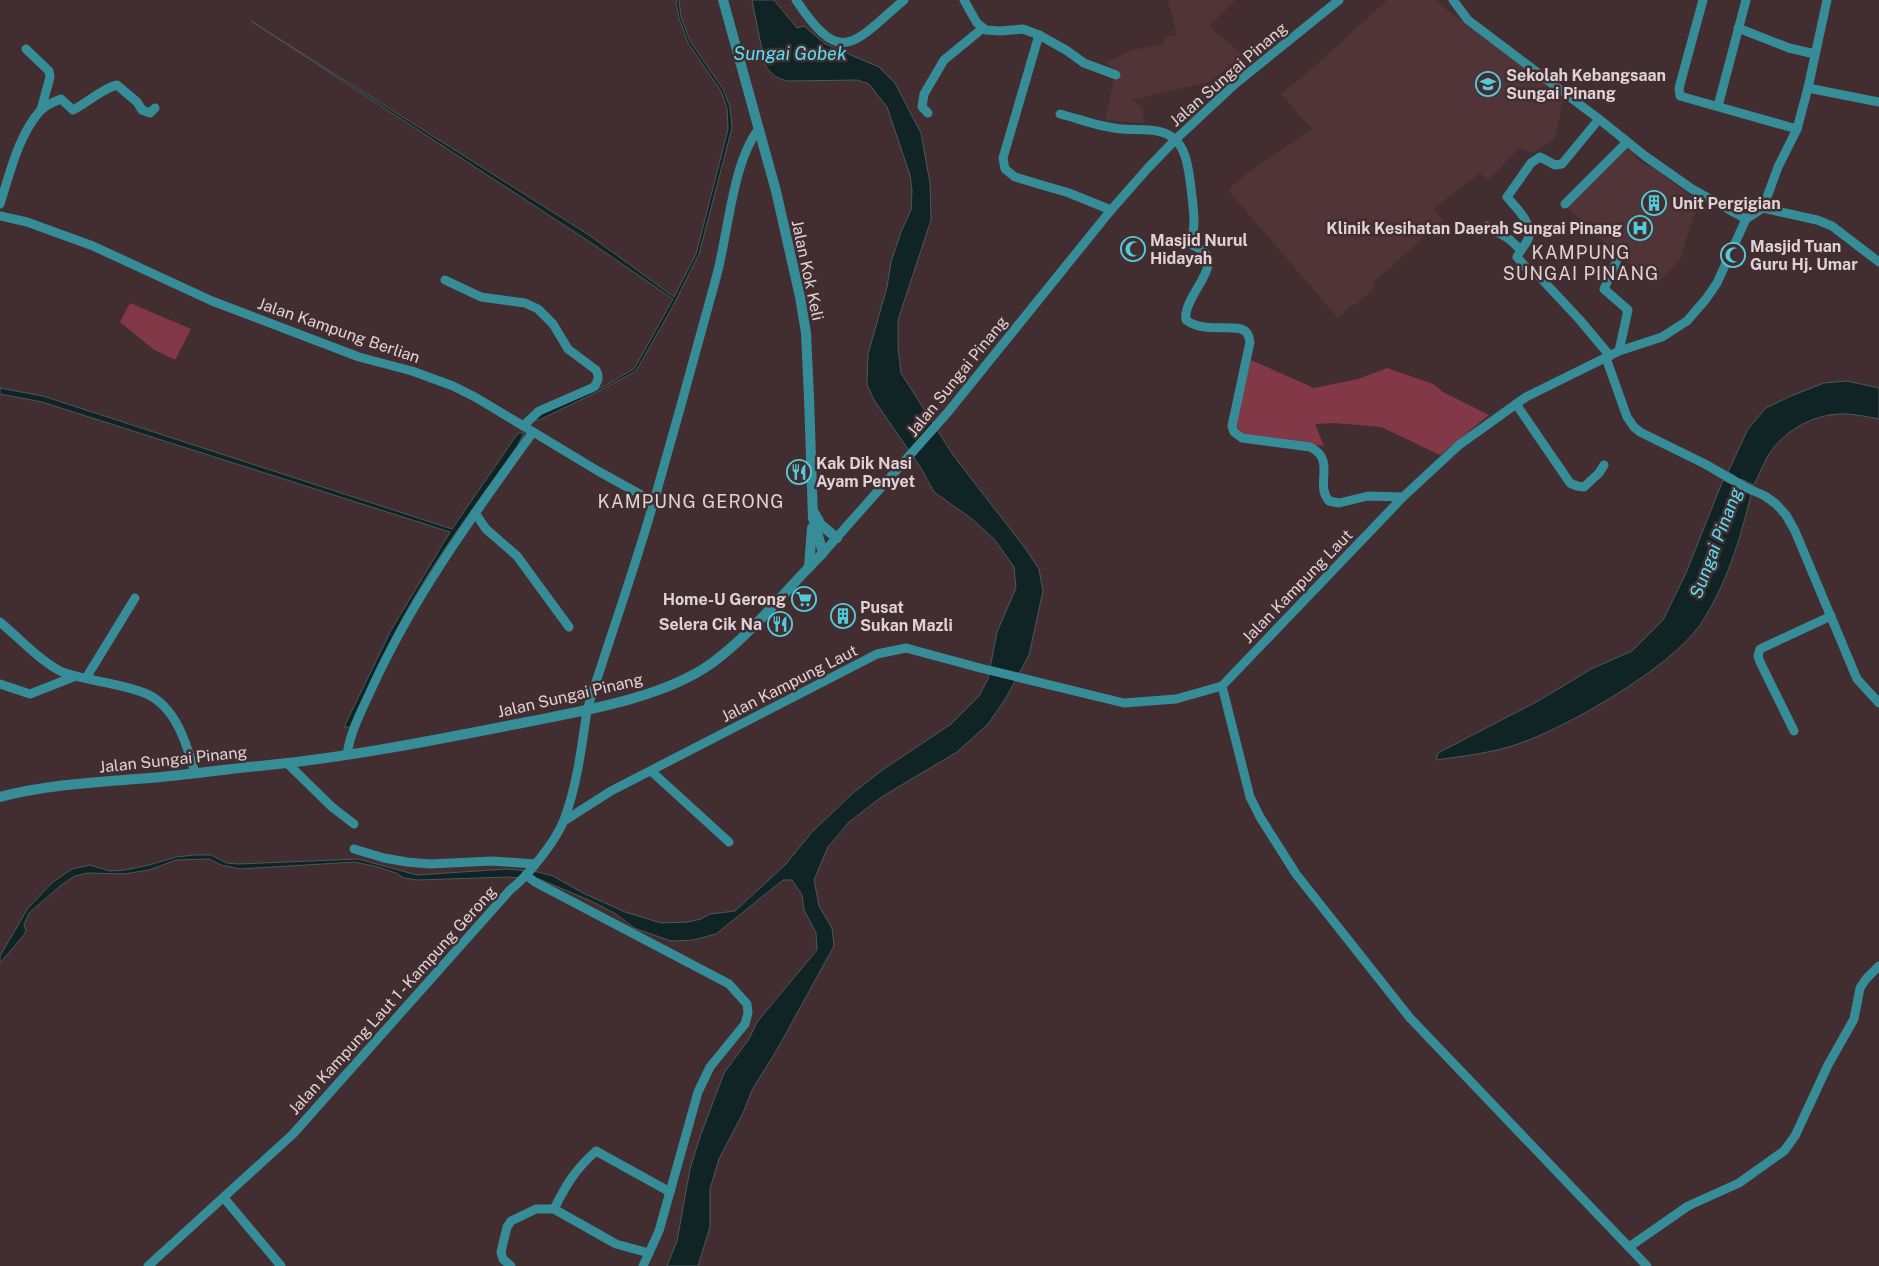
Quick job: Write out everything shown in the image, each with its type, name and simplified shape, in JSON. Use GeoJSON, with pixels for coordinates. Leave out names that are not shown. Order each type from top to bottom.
{"type":"FeatureCollection","features":[{"type":"Feature","properties":{"kind":"street","name":"Jalan Kok Keli"},"geometry":{"type":"LineString","coordinates":[[723,0],[776,191],[800,297],[806,334],[813,513],[823,553]]}},
{"type":"Feature","properties":{"kind":"street"},"geometry":{"type":"LineString","coordinates":[[796,0],[813,25],[825,36],[835,42],[848,43],[860,38],[904,0]]}},
{"type":"Feature","properties":{"kind":"street"},"geometry":{"type":"LineString","coordinates":[[964,0],[972,16],[983,28],[1000,32],[1023,29],[1039,35],[1066,50],[1084,63],[1116,75]]}},
{"type":"Feature","properties":{"kind":"street","name":"Jalan Sungai Pinang"},"geometry":{"type":"LineString","coordinates":[[0,797],[39,788],[287,763],[385,749],[587,710],[652,692],[712,663],[759,620],[837,538],[899,468],[948,412],[1111,210],[1176,139],[1235,84],[1339,0]]}},
{"type":"Feature","properties":{"kind":"street"},"geometry":{"type":"LineString","coordinates":[[1454,0],[1468,20],[1627,142],[1692,189],[1746,219],[1763,208],[1778,167],[1797,129],[1827,0]]}},
{"type":"Feature","properties":{"kind":"street"},"geometry":{"type":"LineString","coordinates":[[1704,0],[1679,91],[1680,96],[1797,129]]}},
{"type":"Feature","properties":{"kind":"street"},"geometry":{"type":"LineString","coordinates":[[1718,106],[1746,0]]}},
{"type":"Feature","properties":{"kind":"street"},"geometry":{"type":"LineString","coordinates":[[928,113],[922,107],[922,99],[941,64],[948,55],[983,28]]}},
{"type":"Feature","properties":{"kind":"street"},"geometry":{"type":"LineString","coordinates":[[1738,28],[1788,48],[1815,54]]}},
{"type":"Feature","properties":{"kind":"street"},"geometry":{"type":"LineString","coordinates":[[1039,35],[1003,158],[1005,169],[1015,177],[1069,193],[1111,210]]}},
{"type":"Feature","properties":{"kind":"street"},"geometry":{"type":"LineString","coordinates":[[26,49],[49,71],[50,77],[41,110]]}},
{"type":"Feature","properties":{"kind":"street"},"geometry":{"type":"LineString","coordinates":[[0,204],[17,153],[28,128],[41,110],[50,103],[60,99],[73,110],[88,102],[109,86],[117,85],[137,102],[142,110],[150,113],[155,108]]}},
{"type":"Feature","properties":{"kind":"street"},"geometry":{"type":"LineString","coordinates":[[1808,88],[1879,102]]}},
{"type":"Feature","properties":{"kind":"street"},"geometry":{"type":"LineString","coordinates":[[1060,114],[1121,129],[1156,130],[1176,139],[1188,159],[1194,221],[1194,234],[1190,244],[1204,251],[1209,258],[1210,264],[1190,303],[1185,315],[1186,320],[1191,324],[1213,329],[1239,328],[1249,336],[1250,342],[1232,426],[1234,432],[1242,438],[1310,447],[1316,450],[1324,460],[1325,496],[1329,501],[1339,503],[1368,496],[1403,497]]}},
{"type":"Feature","properties":{"kind":"street"},"geometry":{"type":"LineString","coordinates":[[1599,119],[1562,164],[1555,165],[1540,157],[1531,164],[1508,197],[1523,215],[1528,228],[1529,238],[1517,256],[1530,272],[1536,273],[1579,319],[1608,357],[1627,417],[1640,432],[1705,464],[1745,488],[1765,496],[1786,515],[1795,531],[1857,679],[1879,703]]}},
{"type":"Feature","properties":{"kind":"street","name":"Jalan Kampung Laut 1 - Kampung Gerong"},"geometry":{"type":"LineString","coordinates":[[148,1266],[298,1129],[510,890],[530,870],[564,821],[582,746],[587,710],[654,502],[718,271],[734,193],[750,141],[758,130]]}},
{"type":"Feature","properties":{"kind":"street"},"geometry":{"type":"LineString","coordinates":[[1565,204],[1627,142]]}},
{"type":"Feature","properties":{"kind":"street"},"geometry":{"type":"LineString","coordinates":[[1763,208],[1818,220],[1832,226],[1879,262]]}},
{"type":"Feature","properties":{"kind":"street","name":"Jalan Kampung Berlian"},"geometry":{"type":"LineString","coordinates":[[0,216],[26,222],[93,246],[212,301],[359,357],[412,371],[453,386],[654,502]]}},
{"type":"Feature","properties":{"kind":"street","name":"Jalan Kampung Laut"},"geometry":{"type":"LineString","coordinates":[[564,821],[611,791],[877,654],[906,648],[1124,704],[1176,699],[1222,686],[1403,497],[1459,445],[1516,404],[1619,351],[1662,336],[1687,322],[1717,283],[1746,219]]}},
{"type":"Feature","properties":{"kind":"street"},"geometry":{"type":"LineString","coordinates":[[1487,226],[1509,239],[1521,250]]}},
{"type":"Feature","properties":{"kind":"street"},"geometry":{"type":"LineString","coordinates":[[1618,258],[1604,289],[1628,310],[1619,351]]}},
{"type":"Feature","properties":{"kind":"street"},"geometry":{"type":"LineString","coordinates":[[445,280],[481,297],[519,302],[538,310],[553,324],[568,349],[598,373],[598,382],[594,387],[539,410],[523,426]]}},
{"type":"Feature","properties":{"kind":"street"},"geometry":{"type":"LineString","coordinates":[[1516,404],[1570,483],[1584,487],[1604,466]]}},
{"type":"Feature","properties":{"kind":"street"},"geometry":{"type":"LineString","coordinates":[[347,755],[349,738],[390,651],[412,611],[475,513],[534,432]]}},
{"type":"Feature","properties":{"kind":"street"},"geometry":{"type":"LineString","coordinates":[[475,513],[486,529],[517,556],[569,628]]}},
{"type":"Feature","properties":{"kind":"street"},"geometry":{"type":"LineString","coordinates":[[813,513],[821,525],[837,538]]}},
{"type":"Feature","properties":{"kind":"street"},"geometry":{"type":"LineString","coordinates":[[809,567],[813,513]]}},
{"type":"Feature","properties":{"kind":"street"},"geometry":{"type":"LineString","coordinates":[[86,678],[134,598]]}},
{"type":"Feature","properties":{"kind":"street"},"geometry":{"type":"LineString","coordinates":[[1794,731],[1760,662],[1758,656],[1760,649],[1831,616]]}},
{"type":"Feature","properties":{"kind":"street"},"geometry":{"type":"LineString","coordinates":[[0,622],[50,664],[62,671],[129,688],[148,694],[158,701],[170,714],[180,730],[195,772]]}},
{"type":"Feature","properties":{"kind":"street"},"geometry":{"type":"LineString","coordinates":[[0,684],[30,694],[76,676]]}},
{"type":"Feature","properties":{"kind":"street"},"geometry":{"type":"LineString","coordinates":[[1222,686],[1250,797],[1260,817],[1296,874],[1410,1018],[1647,1266]]}},
{"type":"Feature","properties":{"kind":"street"},"geometry":{"type":"LineString","coordinates":[[287,763],[332,806],[354,824]]}},
{"type":"Feature","properties":{"kind":"street"},"geometry":{"type":"LineString","coordinates":[[651,771],[729,842]]}},
{"type":"Feature","properties":{"kind":"street"},"geometry":{"type":"LineString","coordinates":[[354,849],[384,858],[407,862],[430,864],[492,860],[530,870],[535,882],[730,984],[746,1004],[748,1013],[745,1024],[710,1067],[698,1092],[659,1231],[643,1266]]}},
{"type":"Feature","properties":{"kind":"street"},"geometry":{"type":"LineString","coordinates":[[1629,1247],[1688,1206],[1739,1183],[1784,1151],[1795,1136],[1828,1065],[1854,1019],[1860,988],[1879,966]]}},
{"type":"Feature","properties":{"kind":"street"},"geometry":{"type":"LineString","coordinates":[[554,1209],[566,1184],[578,1167],[596,1151],[670,1192]]}},
{"type":"Feature","properties":{"kind":"street"},"geometry":{"type":"LineString","coordinates":[[224,1198],[281,1266]]}},
{"type":"Feature","properties":{"kind":"street"},"geometry":{"type":"LineString","coordinates":[[511,1266],[503,1259],[502,1252],[507,1227],[511,1221],[536,1209],[554,1209],[616,1244],[649,1253]]}},
{"type":"Feature","properties":{"kind":"shaded area"},"geometry":{"type":"Polygon","coordinates":[[[1168,0],[1235,0],[1209,26],[1243,55],[1209,82],[1132,100],[1143,108],[1144,123],[1105,120],[1116,71],[1105,63],[1132,50],[1164,44],[1165,37],[1177,36],[1168,0]]]}},
{"type":"Feature","properties":{"kind":"shaded area"},"geometry":{"type":"Polygon","coordinates":[[[1387,0],[1437,0],[1442,6],[1564,97],[1555,139],[1533,153],[1519,148],[1487,181],[1480,173],[1433,209],[1443,220],[1372,284],[1374,288],[1355,306],[1353,304],[1338,318],[1228,190],[1247,173],[1312,129],[1281,94],[1314,67],[1387,0]]]}},
{"type":"Feature","properties":{"kind":"shaded area","name":"Klinik Kesihatan Daerah Sungai Pinang"},"geometry":{"type":"Polygon","coordinates":[[[1626,147],[1633,152],[1637,159],[1651,166],[1698,202],[1680,259],[1658,283],[1651,283],[1613,251],[1566,206],[1626,147]]]}},
{"type":"Feature","properties":{"kind":"shaded area"},"geometry":{"type":"Polygon","coordinates":[[[130,303],[191,329],[175,360],[153,349],[120,322],[130,303]]]}},
{"type":"Feature","properties":{"kind":"shaded area"},"geometry":{"type":"Polygon","coordinates":[[[1251,360],[1314,388],[1358,379],[1387,368],[1433,384],[1443,392],[1489,415],[1440,455],[1381,427],[1334,423],[1315,424],[1324,446],[1250,437],[1240,431],[1236,420],[1251,360]]]}},
{"type":"Feature","properties":{"kind":"water","name":"Sungai Gobek"},"geometry":{"type":"Polygon","coordinates":[[[676,0],[679,0],[681,17],[690,41],[723,89],[730,107],[732,128],[699,254],[673,306],[636,371],[601,390],[539,420],[535,420],[537,416],[601,388],[634,369],[673,299],[587,240],[251,21],[589,235],[674,297],[696,254],[728,129],[727,108],[721,91],[688,43],[679,18],[676,0]]]}},
{"type":"Feature","properties":{"kind":"water","name":"Sungai Gobek"},"geometry":{"type":"Polygon","coordinates":[[[752,0],[774,0],[797,28],[804,26],[825,44],[879,67],[895,83],[921,133],[930,183],[931,220],[898,320],[898,347],[901,373],[953,455],[1039,569],[1043,591],[1029,655],[1006,698],[988,724],[957,752],[883,796],[849,822],[828,847],[814,880],[819,906],[832,928],[834,946],[778,1048],[752,1090],[743,1113],[719,1159],[710,1189],[710,1227],[698,1266],[667,1266],[677,1241],[690,1169],[724,1073],[749,1039],[757,1022],[817,950],[816,933],[804,910],[802,895],[792,880],[783,880],[716,934],[693,940],[671,941],[634,928],[616,914],[591,901],[539,879],[508,877],[417,880],[404,878],[378,867],[355,862],[240,869],[221,865],[209,859],[176,860],[149,870],[124,874],[88,873],[75,876],[60,886],[29,913],[24,925],[26,931],[24,935],[0,963],[0,956],[28,908],[53,882],[72,869],[90,865],[110,871],[125,870],[176,857],[194,855],[211,855],[227,863],[238,864],[358,859],[417,875],[507,869],[538,872],[553,876],[583,893],[625,912],[661,923],[688,922],[701,919],[710,914],[735,911],[785,865],[812,832],[853,793],[881,771],[951,724],[979,696],[988,679],[997,632],[1016,588],[1014,567],[994,539],[972,519],[934,492],[921,468],[874,400],[867,385],[868,354],[887,287],[891,262],[911,210],[912,190],[910,175],[887,107],[869,84],[857,80],[788,81],[775,76],[770,71],[765,65],[752,0]]]}},
{"type":"Feature","properties":{"kind":"water","name":"Sungai Pinang"},"geometry":{"type":"Polygon","coordinates":[[[1847,381],[1879,388],[1879,419],[1852,414],[1837,414],[1814,419],[1793,430],[1776,445],[1769,454],[1754,485],[1741,479],[1737,487],[1751,495],[1737,546],[1717,595],[1700,625],[1686,642],[1642,677],[1616,694],[1590,710],[1539,736],[1498,750],[1436,760],[1438,753],[1540,700],[1591,669],[1632,651],[1663,620],[1686,573],[1723,480],[1731,484],[1735,476],[1728,472],[1748,429],[1766,408],[1824,383],[1847,381]]]}},
{"type":"Feature","properties":{"kind":"water"},"geometry":{"type":"Polygon","coordinates":[[[0,388],[43,396],[452,529],[518,433],[524,433],[518,445],[437,560],[396,631],[350,727],[344,727],[391,630],[450,532],[42,402],[0,394],[0,388]]]}},
{"type":"Feature","properties":{"kind":"place","name":"Sekolah Kebangsaan Sungai Pinang"},"geometry":{"type":"Point","coordinates":[1488,84]}},
{"type":"Feature","properties":{"kind":"place","name":"Unit Pergigian"},"geometry":{"type":"Point","coordinates":[1654,203]}},
{"type":"Feature","properties":{"kind":"place","name":"Klinik Kesihatan Daerah Sungai Pinang"},"geometry":{"type":"Point","coordinates":[1640,228]}},
{"type":"Feature","properties":{"kind":"place","name":"Masjid Nurul Hidayah"},"geometry":{"type":"Point","coordinates":[1133,249]}},
{"type":"Feature","properties":{"kind":"place","name":"Masjid Tuan Guru Hj. Umar"},"geometry":{"type":"Point","coordinates":[1733,255]}},
{"type":"Feature","properties":{"kind":"place","name":"Kak Dik Nasi Ayam Penyet"},"geometry":{"type":"Point","coordinates":[799,472]}},
{"type":"Feature","properties":{"kind":"place","name":"Home-U Gerong"},"geometry":{"type":"Point","coordinates":[804,599]}},
{"type":"Feature","properties":{"kind":"place","name":"Pusat Sukan Mazli"},"geometry":{"type":"Point","coordinates":[843,616]}},
{"type":"Feature","properties":{"kind":"place","name":"Selera Cik Na"},"geometry":{"type":"Point","coordinates":[780,624]}},
{"type":"Feature","properties":{"kind":"district","name":"KAMPUNG SUNGAI PINANG"},"geometry":{"type":"Point","coordinates":[1581,263]}},
{"type":"Feature","properties":{"kind":"district","name":"KAMPUNG GERONG"},"geometry":{"type":"Point","coordinates":[691,502]}}]}
